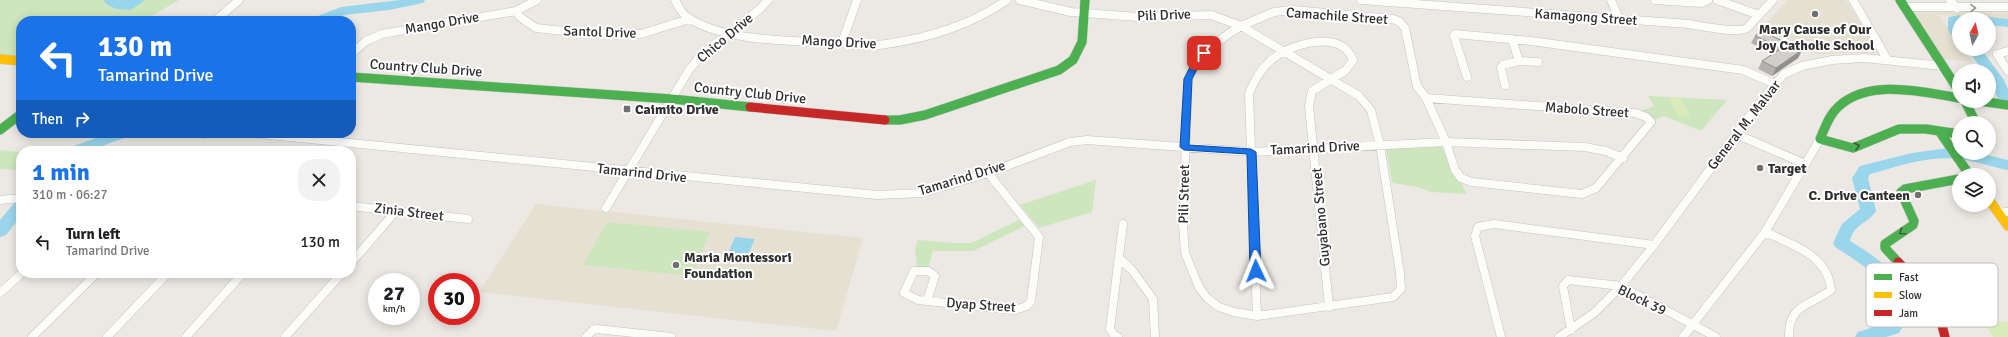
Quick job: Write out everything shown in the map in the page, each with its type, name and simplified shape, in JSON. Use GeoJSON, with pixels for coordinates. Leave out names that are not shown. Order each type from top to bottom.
{"type":"FeatureCollection","features":[{"type":"Feature","properties":{"kind":"street"},"geometry":{"type":"LineString","coordinates":[[221,16],[239,0]]}},
{"type":"Feature","properties":{"kind":"street","name":"Mango Drive"},"geometry":{"type":"LineString","coordinates":[[356,50],[366,41],[382,34],[516,11],[538,0]]}},
{"type":"Feature","properties":{"kind":"street"},"geometry":{"type":"LineString","coordinates":[[675,0],[679,9],[689,19]]}},
{"type":"Feature","properties":{"kind":"street","name":"Chico Drive"},"geometry":{"type":"LineString","coordinates":[[672,99],[689,70],[702,54],[760,9],[768,0]]}},
{"type":"Feature","properties":{"kind":"street"},"geometry":{"type":"LineString","coordinates":[[842,43],[857,0]]}},
{"type":"Feature","properties":{"kind":"street","name":"Mango Drive"},"geometry":{"type":"LineString","coordinates":[[689,19],[728,33],[777,40],[886,44],[911,39],[968,22],[996,8],[1007,0]]}},
{"type":"Feature","properties":{"kind":"street","name":"Pili Drive"},"geometry":{"type":"LineString","coordinates":[[1020,0],[1071,12],[1138,18],[1211,15],[1241,26]]}},
{"type":"Feature","properties":{"kind":"street","name":"Country Club Drive"},"geometry":{"type":"LineString","coordinates":[[356,77],[672,99],[872,120],[900,120],[925,115],[1059,70],[1073,60],[1082,42],[1085,0]]}},
{"type":"Feature","properties":{"kind":"street","name":"Kamagong Street"},"geometry":{"type":"LineString","coordinates":[[1361,0],[1689,24],[1739,31],[1747,28],[1758,15]]}},
{"type":"Feature","properties":{"kind":"street"},"geometry":{"type":"LineString","coordinates":[[1611,0],[1619,19]]}},
{"type":"Feature","properties":{"kind":"street"},"geometry":{"type":"LineString","coordinates":[[1655,0],[1701,3],[1708,0]]}},
{"type":"Feature","properties":{"kind":"street"},"geometry":{"type":"LineString","coordinates":[[1717,0],[1758,15],[1773,0]]}},
{"type":"Feature","properties":{"kind":"street"},"geometry":{"type":"LineString","coordinates":[[1853,0],[1886,59]]}},
{"type":"Feature","properties":{"kind":"street"},"geometry":{"type":"LineString","coordinates":[[1950,0],[1958,8]]}},
{"type":"Feature","properties":{"kind":"street"},"geometry":{"type":"LineString","coordinates":[[1999,0],[2007,7]]}},
{"type":"Feature","properties":{"kind":"street"},"geometry":{"type":"LineString","coordinates":[[1903,3],[1958,8],[2007,7]]}},
{"type":"Feature","properties":{"kind":"street"},"geometry":{"type":"LineString","coordinates":[[1903,3],[1952,80]]}},
{"type":"Feature","properties":{"kind":"street","name":"Camachile Street"},"geometry":{"type":"LineString","coordinates":[[1241,26],[1274,12],[1294,10],[1393,19],[1400,22],[1405,28],[1417,86],[1426,98]]}},
{"type":"Feature","properties":{"kind":"street","name":"Santol Drive"},"geometry":{"type":"LineString","coordinates":[[516,11],[520,17],[536,28],[582,33],[641,34],[689,19]]}},
{"type":"Feature","properties":{"kind":"street","name":"Pili Street"},"geometry":{"type":"LineString","coordinates":[[1241,26],[1285,52],[1359,96],[1371,110],[1380,144],[1401,288],[1393,297],[1257,316],[1234,312],[1219,307],[1207,298],[1198,287],[1185,253],[1183,225],[1184,147],[1188,79],[1196,63],[1212,44],[1241,26]]}},
{"type":"Feature","properties":{"kind":"street"},"geometry":{"type":"LineString","coordinates":[[1467,77],[1454,36],[1455,34],[1512,39],[1743,70],[1775,84]]}},
{"type":"Feature","properties":{"kind":"street"},"geometry":{"type":"LineString","coordinates":[[1512,39],[1519,61]]}},
{"type":"Feature","properties":{"kind":"street","name":"Guyabano Street"},"geometry":{"type":"LineString","coordinates":[[1285,52],[1304,44],[1330,42],[1348,50],[1352,54],[1353,60],[1351,65],[1346,70],[1312,91],[1309,106],[1329,307]]}},
{"type":"Feature","properties":{"kind":"street"},"geometry":{"type":"LineString","coordinates":[[2008,51],[1999,52],[1997,54],[2008,71]]}},
{"type":"Feature","properties":{"kind":"street"},"geometry":{"type":"LineString","coordinates":[[1257,316],[1249,94],[1259,72],[1266,64],[1285,52]]}},
{"type":"Feature","properties":{"kind":"street","name":"General M. Malvar"},"geometry":{"type":"LineString","coordinates":[[1559,337],[1594,314],[1621,286],[1654,245],[1736,134],[1784,74],[1802,66],[1832,60],[1864,58],[1886,59],[1943,66]]}},
{"type":"Feature","properties":{"kind":"street"},"geometry":{"type":"LineString","coordinates":[[0,59],[16,61]]}},
{"type":"Feature","properties":{"kind":"street"},"geometry":{"type":"LineString","coordinates":[[1505,85],[1501,68],[1503,65],[1519,61],[1538,62]]}},
{"type":"Feature","properties":{"kind":"street"},"geometry":{"type":"LineString","coordinates":[[1683,337],[1765,232],[1839,106],[1850,98],[1867,92],[1891,90],[1952,97]]}},
{"type":"Feature","properties":{"kind":"street","name":"Mabolo Street"},"geometry":{"type":"LineString","coordinates":[[1426,98],[1635,113],[1646,117],[1651,122],[1623,158],[1596,188],[1582,194],[1472,182],[1461,178],[1455,170],[1446,142],[1426,98]]}},
{"type":"Feature","properties":{"kind":"street"},"geometry":{"type":"LineString","coordinates":[[606,208],[627,171],[672,99]]}},
{"type":"Feature","properties":{"kind":"street"},"geometry":{"type":"LineString","coordinates":[[1996,104],[2006,105]]}},
{"type":"Feature","properties":{"kind":"street"},"geometry":{"type":"LineString","coordinates":[[0,130],[16,118]]}},
{"type":"Feature","properties":{"kind":"street"},"geometry":{"type":"LineString","coordinates":[[1820,139],[1854,148],[1899,129],[1912,128],[1952,133]]}},
{"type":"Feature","properties":{"kind":"street"},"geometry":{"type":"LineString","coordinates":[[1938,131],[1965,168]]}},
{"type":"Feature","properties":{"kind":"street"},"geometry":{"type":"LineString","coordinates":[[1736,134],[1805,164]]}},
{"type":"Feature","properties":{"kind":"street","name":"Tamarind Drive"},"geometry":{"type":"LineString","coordinates":[[309,138],[877,195],[922,193],[988,173],[1070,142],[1107,140],[1251,152],[1380,144],[1446,142],[1585,147],[1606,151],[1623,158]]}},
{"type":"Feature","properties":{"kind":"street","name":"Dyap Street"},"geometry":{"type":"LineString","coordinates":[[927,301],[1014,310],[1027,306],[1031,301],[1039,236],[988,173]]}},
{"type":"Feature","properties":{"kind":"street"},"geometry":{"type":"LineString","coordinates":[[1899,263],[1885,248],[1885,244],[1912,225],[1914,221],[1901,192],[1912,188],[1952,180]]}},
{"type":"Feature","properties":{"kind":"street"},"geometry":{"type":"LineString","coordinates":[[0,200],[16,198]]}},
{"type":"Feature","properties":{"kind":"street","name":"Zinia Street"},"geometry":{"type":"LineString","coordinates":[[356,206],[468,219]]}},
{"type":"Feature","properties":{"kind":"street"},"geometry":{"type":"LineString","coordinates":[[356,257],[398,210]]}},
{"type":"Feature","properties":{"kind":"street"},"geometry":{"type":"LineString","coordinates":[[1997,211],[2008,212]]}},
{"type":"Feature","properties":{"kind":"street"},"geometry":{"type":"LineString","coordinates":[[1997,211],[2008,226]]}},
{"type":"Feature","properties":{"kind":"street"},"geometry":{"type":"LineString","coordinates":[[1118,337],[1114,335],[1110,329],[1123,224]]}},
{"type":"Feature","properties":{"kind":"street"},"geometry":{"type":"LineString","coordinates":[[1501,337],[1475,236],[1478,227],[1494,224],[1654,245]]}},
{"type":"Feature","properties":{"kind":"street"},"geometry":{"type":"LineString","coordinates":[[1765,232],[1810,254],[1824,268],[1832,281],[1831,290],[1824,296],[1796,309],[1790,317],[1788,329],[1789,337]]}},
{"type":"Feature","properties":{"kind":"street"},"geometry":{"type":"LineString","coordinates":[[1119,258],[1132,270],[1153,299],[1155,337]]}},
{"type":"Feature","properties":{"kind":"street"},"geometry":{"type":"LineString","coordinates":[[0,293],[16,278]]}},
{"type":"Feature","properties":{"kind":"street"},"geometry":{"type":"LineString","coordinates":[[32,337],[91,278]]}},
{"type":"Feature","properties":{"kind":"street"},"geometry":{"type":"LineString","coordinates":[[107,337],[163,278]]}},
{"type":"Feature","properties":{"kind":"street"},"geometry":{"type":"LineString","coordinates":[[186,337],[239,278]]}},
{"type":"Feature","properties":{"kind":"street"},"geometry":{"type":"LineString","coordinates":[[285,337],[338,278]]}},
{"type":"Feature","properties":{"kind":"street","name":"Block 39"},"geometry":{"type":"LineString","coordinates":[[1571,330],[1563,286],[1568,280],[1621,286],[1716,337]]}},
{"type":"Feature","properties":{"kind":"street"},"geometry":{"type":"LineString","coordinates":[[1942,327],[1945,337]]}},
{"type":"Feature","properties":{"kind":"street"},"geometry":{"type":"LineString","coordinates":[[586,337],[593,330],[602,329],[671,337]]}},
{"type":"Feature","properties":{"kind":"shaded area","name":"Mary Cause of Our Joy Catholic School"},"geometry":{"type":"Polygon","coordinates":[[[1787,0],[1846,0],[1879,52],[1874,54],[1850,53],[1818,55],[1763,28],[1787,0]]]}},
{"type":"Feature","properties":{"kind":"shaded area"},"geometry":{"type":"Polygon","coordinates":[[[1909,9],[2008,9],[2008,20],[1996,19],[1996,12],[1952,12],[1952,16],[1939,15],[1952,33],[1952,56],[1969,56],[1973,62],[1943,59],[1909,9]]]}},
{"type":"Feature","properties":{"kind":"shaded area","name":"Maria Montessori Foundation"},"geometry":{"type":"Polygon","coordinates":[[[536,204],[863,238],[836,331],[480,292],[536,204]]]}},
{"type":"Feature","properties":{"kind":"green space"},"geometry":{"type":"Polygon","coordinates":[[[0,0],[179,0],[152,16],[16,16],[16,56],[0,55],[0,0]]]}},
{"type":"Feature","properties":{"kind":"green space"},"geometry":{"type":"Polygon","coordinates":[[[1648,96],[1727,100],[1701,131],[1664,116],[1655,120],[1641,111],[1654,106],[1648,96]]]}},
{"type":"Feature","properties":{"kind":"green space"},"geometry":{"type":"Polygon","coordinates":[[[1668,97],[1681,98],[1691,117],[1678,116],[1668,97]]]}},
{"type":"Feature","properties":{"kind":"green space"},"geometry":{"type":"Polygon","coordinates":[[[1441,146],[1467,194],[1431,192],[1418,187],[1392,183],[1386,148],[1441,146]]]}},
{"type":"Feature","properties":{"kind":"green space"},"geometry":{"type":"Polygon","coordinates":[[[0,150],[16,152],[16,170],[0,169],[0,150]]]}},
{"type":"Feature","properties":{"kind":"green space"},"geometry":{"type":"Polygon","coordinates":[[[1096,180],[1092,212],[1039,228],[1020,205],[1096,180]]]}},
{"type":"Feature","properties":{"kind":"green space"},"geometry":{"type":"Polygon","coordinates":[[[1019,220],[1025,226],[973,251],[933,251],[928,268],[917,267],[915,249],[918,240],[971,243],[1019,220]]]}},
{"type":"Feature","properties":{"kind":"green space"},"geometry":{"type":"Polygon","coordinates":[[[607,222],[710,232],[692,276],[583,265],[607,222]]]}},
{"type":"Feature","properties":{"kind":"green space"},"geometry":{"type":"Polygon","coordinates":[[[1998,321],[2008,322],[2008,337],[1993,337],[1986,327],[1998,327],[1998,321]]]}},
{"type":"Feature","properties":{"kind":"water"},"geometry":{"type":"Polygon","coordinates":[[[103,0],[145,0],[131,10],[112,7],[103,0]]]}},
{"type":"Feature","properties":{"kind":"water"},"geometry":{"type":"Polygon","coordinates":[[[735,237],[755,239],[744,264],[724,262],[735,237]]]}},
{"type":"Feature","properties":{"kind":"building"},"geometry":{"type":"Polygon","coordinates":[[[1761,31],[1802,50],[1776,68],[1762,61],[1782,48],[1755,36],[1761,31]]]}},
{"type":"Feature","properties":{"kind":"waterway"},"geometry":{"type":"LineString","coordinates":[[330,16],[341,11],[389,6],[419,0]]}},
{"type":"Feature","properties":{"kind":"waterway"},"geometry":{"type":"LineString","coordinates":[[1996,22],[2008,23]]}},
{"type":"Feature","properties":{"kind":"waterway"},"geometry":{"type":"LineString","coordinates":[[1979,56],[1997,80],[2008,105]]}},
{"type":"Feature","properties":{"kind":"waterway"},"geometry":{"type":"LineString","coordinates":[[87,146],[111,138]]}},
{"type":"Feature","properties":{"kind":"waterway"},"geometry":{"type":"LineString","coordinates":[[1870,263],[1841,243],[1842,237],[1850,224],[1868,211],[1860,178],[1865,170],[1924,155],[1948,153],[1965,155],[2008,165]]}},
{"type":"Feature","properties":{"kind":"waterway"},"geometry":{"type":"LineString","coordinates":[[0,231],[16,212]]}},
{"type":"Feature","properties":{"kind":"waterway"},"geometry":{"type":"LineString","coordinates":[[1864,337],[1893,327]]}},
{"type":"Feature","properties":{"kind":"traffic: fast"},"geometry":{"type":"LineString","coordinates":[[885,120],[900,120],[925,115],[1059,70],[1073,60],[1082,42],[1085,0]]}},
{"type":"Feature","properties":{"kind":"traffic: fast"},"geometry":{"type":"LineString","coordinates":[[1900,0],[1952,80]]}},
{"type":"Feature","properties":{"kind":"traffic: fast"},"geometry":{"type":"LineString","coordinates":[[356,77],[672,99],[750,107]]}},
{"type":"Feature","properties":{"kind":"traffic: fast"},"geometry":{"type":"LineString","coordinates":[[1952,97],[1896,90],[1864,93],[1850,98],[1838,107],[1830,118],[1820,139],[1853,148],[1899,129],[1926,129],[1952,133]]}},
{"type":"Feature","properties":{"kind":"traffic: fast"},"geometry":{"type":"LineString","coordinates":[[1996,103],[2008,105]]}},
{"type":"Feature","properties":{"kind":"traffic: fast"},"geometry":{"type":"LineString","coordinates":[[1968,108],[1972,116]]}},
{"type":"Feature","properties":{"kind":"traffic: fast"},"geometry":{"type":"LineString","coordinates":[[0,130],[16,118]]}},
{"type":"Feature","properties":{"kind":"traffic: fast"},"geometry":{"type":"LineString","coordinates":[[1939,131],[1952,150]]}},
{"type":"Feature","properties":{"kind":"traffic: fast"},"geometry":{"type":"LineString","coordinates":[[1961,163],[1965,168]]}},
{"type":"Feature","properties":{"kind":"traffic: fast"},"geometry":{"type":"LineString","coordinates":[[1898,262],[1885,248],[1885,244],[1913,225],[1914,221],[1901,192],[1905,189],[1952,180]]}},
{"type":"Feature","properties":{"kind":"traffic: slow"},"geometry":{"type":"LineString","coordinates":[[0,59],[16,61]]}},
{"type":"Feature","properties":{"kind":"traffic: slow"},"geometry":{"type":"LineString","coordinates":[[1996,210],[2008,226]]}},
{"type":"Feature","properties":{"kind":"traffic: jam"},"geometry":{"type":"LineString","coordinates":[[750,107],[885,120]]}},
{"type":"Feature","properties":{"kind":"traffic: jam"},"geometry":{"type":"LineString","coordinates":[[1942,327],[1945,337]]}},
{"type":"Feature","properties":{"kind":"place","name":"Mary Cause of Our Joy Catholic School"},"geometry":{"type":"Point","coordinates":[1815,14]}},
{"type":"Feature","properties":{"kind":"place","name":"Caimito Drive"},"geometry":{"type":"Point","coordinates":[627,109]}},
{"type":"Feature","properties":{"kind":"place","name":"Target"},"geometry":{"type":"Point","coordinates":[1760,168]}},
{"type":"Feature","properties":{"kind":"place","name":"C. Drive Canteen"},"geometry":{"type":"Point","coordinates":[1918,195]}},
{"type":"Feature","properties":{"kind":"place","name":"Maria Montessori Foundation"},"geometry":{"type":"Point","coordinates":[676,265]}},
{"type":"Feature","properties":{"kind":"route"},"geometry":{"type":"LineString","coordinates":[[1204,53],[1196,63],[1188,79],[1184,147],[1251,152],[1256,271]]}}]}
